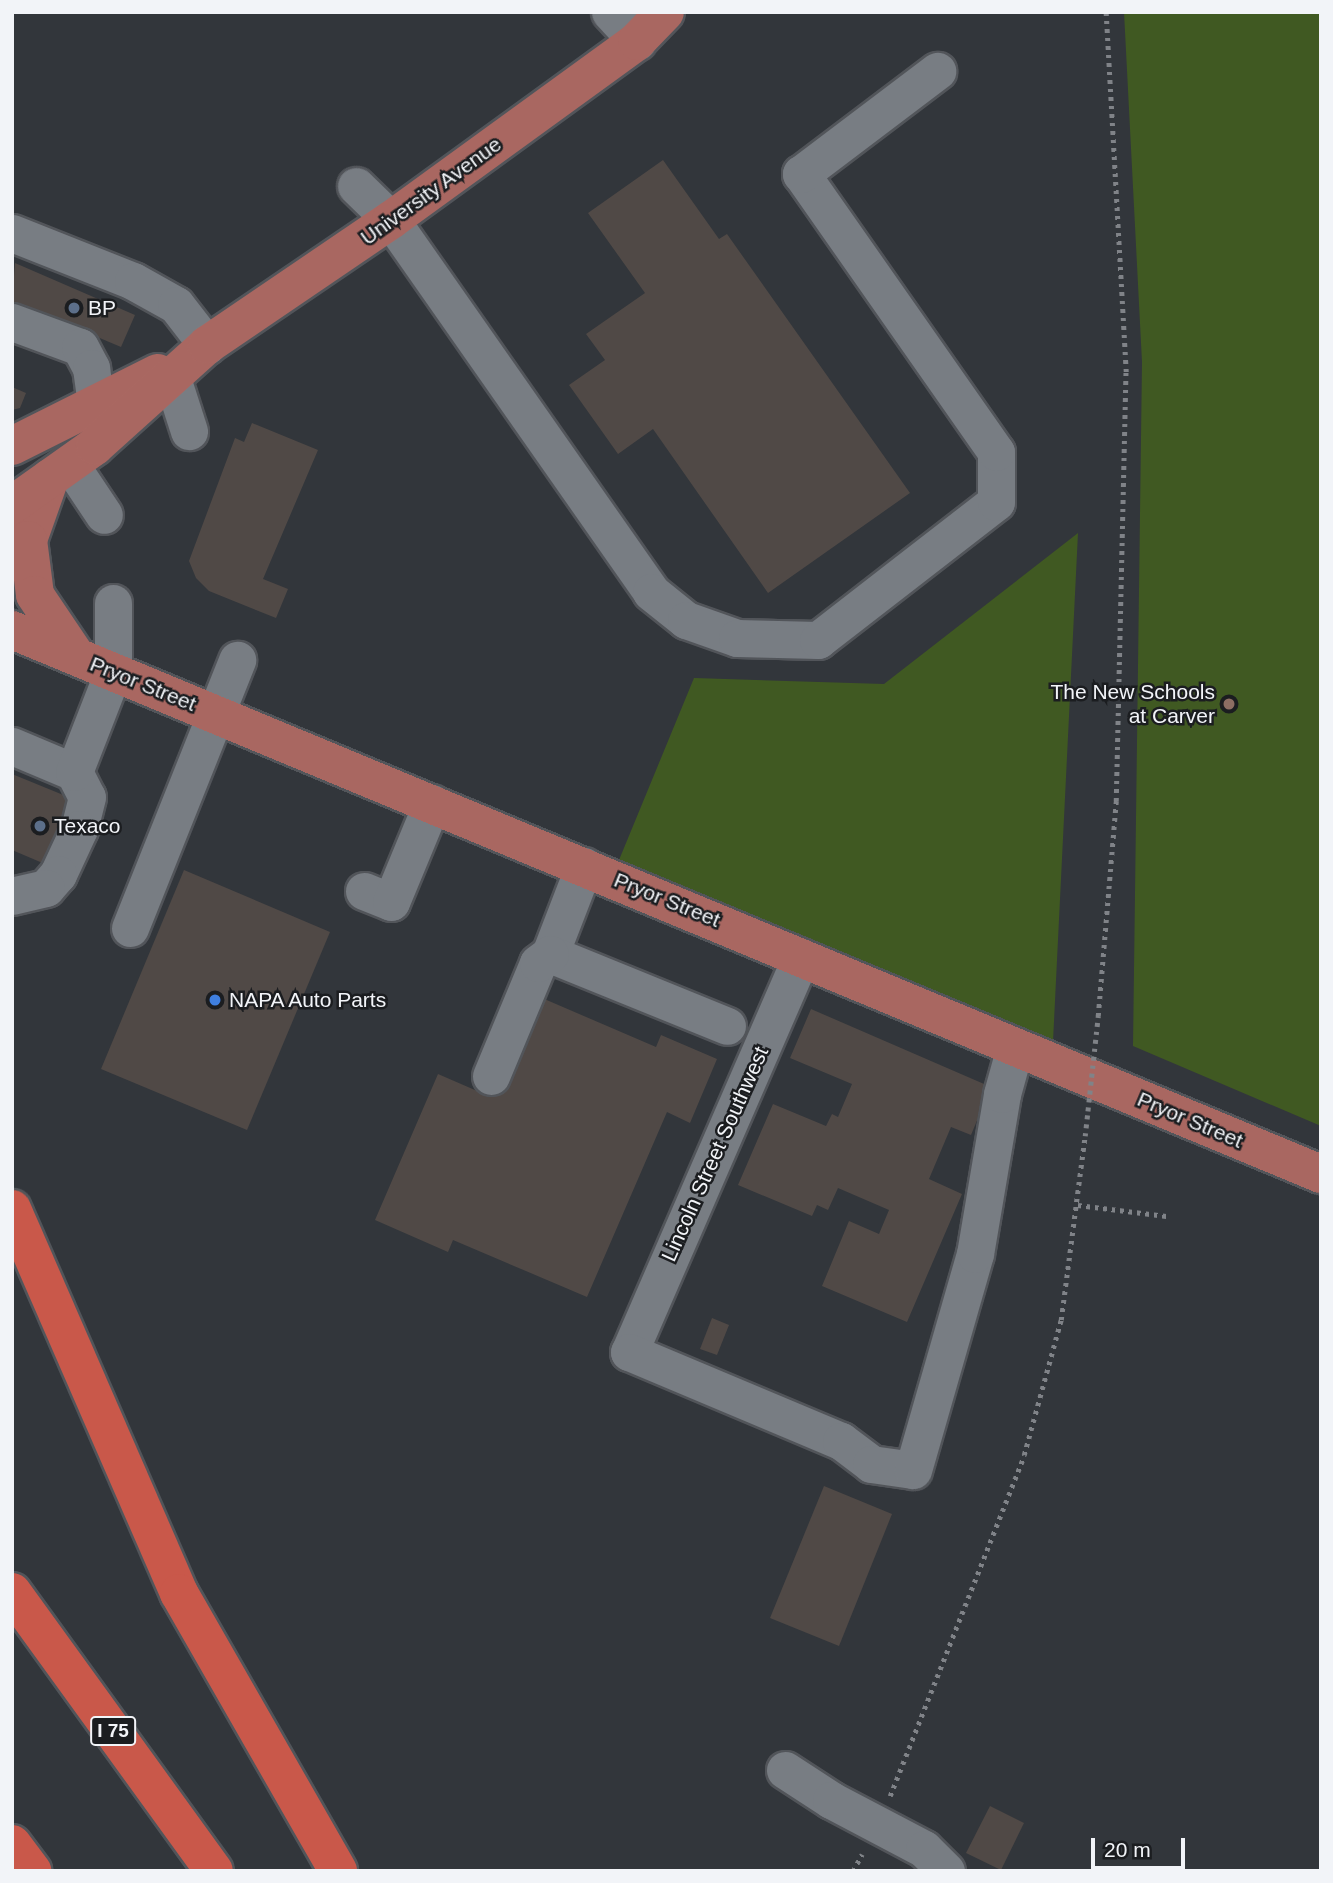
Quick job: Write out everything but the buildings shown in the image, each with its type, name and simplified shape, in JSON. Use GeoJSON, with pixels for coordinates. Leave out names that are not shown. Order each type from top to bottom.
{"type":"FeatureCollection","features":[{"type":"Feature","properties":{"kind":"highway"},"geometry":{"type":"LineString","coordinates":[[12,1209],[180,1593],[338,1871]]}},
{"type":"Feature","properties":{"kind":"highway","name":"I 75"},"geometry":{"type":"LineString","coordinates":[[12,1592],[214,1871]]}},
{"type":"Feature","properties":{"kind":"highway"},"geometry":{"type":"LineString","coordinates":[[12,1844],[32,1871]]}},
{"type":"Feature","properties":{"kind":"main road","name":"University Avenue"},"geometry":{"type":"LineString","coordinates":[[12,505],[60,471],[189,360],[391,220],[637,41],[665,12]]}},
{"type":"Feature","properties":{"kind":"main road","name":"University Avenue"},"geometry":{"type":"LineString","coordinates":[[12,446],[96,402],[189,360]]}},
{"type":"Feature","properties":{"kind":"main road"},"geometry":{"type":"LineString","coordinates":[[60,471],[28,540],[36,595],[76,656]]}},
{"type":"Feature","properties":{"kind":"main road","name":"Pryor Street"},"geometry":{"type":"LineString","coordinates":[[12,630],[1321,1174]]}},
{"type":"Feature","properties":{"kind":"street"},"geometry":{"type":"LineString","coordinates":[[610,12],[637,41]]}},
{"type":"Feature","properties":{"kind":"street"},"geometry":{"type":"LineString","coordinates":[[356,186],[391,220],[651,592],[686,620],[737,638],[818,640],[996,502],[996,452],[801,174],[937,71]]}},
{"type":"Feature","properties":{"kind":"street"},"geometry":{"type":"LineString","coordinates":[[12,233],[133,281],[176,305],[189,360],[189,431]]}},
{"type":"Feature","properties":{"kind":"street"},"geometry":{"type":"LineString","coordinates":[[12,322],[80,347],[91,368],[96,402]]}},
{"type":"Feature","properties":{"kind":"street"},"geometry":{"type":"LineString","coordinates":[[60,471],[104,515]]}},
{"type":"Feature","properties":{"kind":"street"},"geometry":{"type":"LineString","coordinates":[[74,772],[113,672],[113,603]]}},
{"type":"Feature","properties":{"kind":"street"},"geometry":{"type":"LineString","coordinates":[[130,928],[187,822],[215,714],[237,660]]}},
{"type":"Feature","properties":{"kind":"street"},"geometry":{"type":"LineString","coordinates":[[12,746],[74,772],[87,797],[79,829],[58,874],[46,888],[12,895]]}},
{"type":"Feature","properties":{"kind":"street"},"geometry":{"type":"LineString","coordinates":[[364,891],[391,902],[432,803]]}},
{"type":"Feature","properties":{"kind":"street"},"geometry":{"type":"LineString","coordinates":[[491,1076],[538,963],[550,954],[584,866]]}},
{"type":"Feature","properties":{"kind":"street"},"geometry":{"type":"LineString","coordinates":[[550,954],[727,1026]]}},
{"type":"Feature","properties":{"kind":"street","name":"Lincoln Street Southwest"},"geometry":{"type":"LineString","coordinates":[[801,957],[629,1352],[841,1441],[871,1464],[913,1470],[975,1254],[1002,1094],[1015,1047]]}},
{"type":"Feature","properties":{"kind":"street"},"geometry":{"type":"LineString","coordinates":[[785,1770],[925,1849],[946,1871]]}},
{"type":"Feature","properties":{"kind":"path"},"geometry":{"type":"LineString","coordinates":[[853,1871],[878,1824],[916,1737],[1024,1455],[1061,1320],[1078,1205],[1098,1016],[1116,801],[1126,372],[1105,12]]}},
{"type":"Feature","properties":{"kind":"path"},"geometry":{"type":"LineString","coordinates":[[1078,1205],[1166,1216]]}},
{"type":"Feature","properties":{"kind":"green space","name":"The New Schools at Carver"},"geometry":{"type":"Polygon","coordinates":[[[1124,12],[1321,12],[1321,1126],[1133,1046],[1142,362],[1124,12]]]}},
{"type":"Feature","properties":{"kind":"green space"},"geometry":{"type":"Polygon","coordinates":[[[1078,533],[1052,1062],[612,877],[694,678],[884,684],[1078,533]]]}},
{"type":"Feature","properties":{"kind":"place","name":"BP"},"geometry":{"type":"Point","coordinates":[74,308]}},
{"type":"Feature","properties":{"kind":"place","name":"The New Schools at Carver"},"geometry":{"type":"Point","coordinates":[1229,704]}},
{"type":"Feature","properties":{"kind":"place","name":"Texaco"},"geometry":{"type":"Point","coordinates":[40,826]}},
{"type":"Feature","properties":{"kind":"place","name":"NAPA Auto Parts"},"geometry":{"type":"Point","coordinates":[215,1000]}}]}
